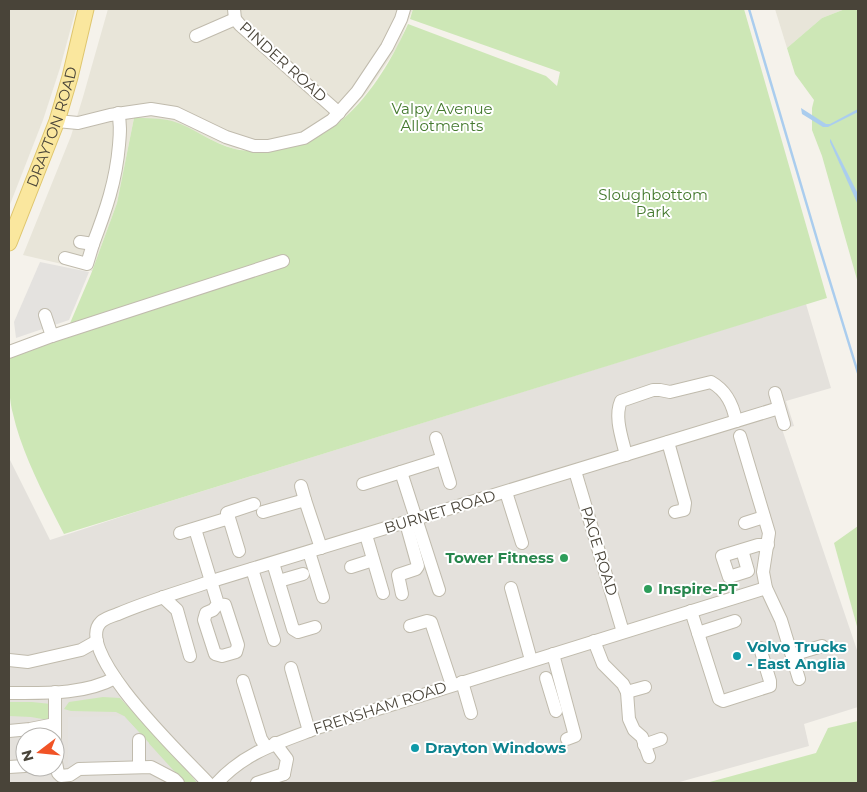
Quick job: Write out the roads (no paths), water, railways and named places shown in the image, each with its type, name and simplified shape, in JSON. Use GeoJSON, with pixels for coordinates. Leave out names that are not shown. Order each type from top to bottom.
{"type":"FeatureCollection","features":[{"type":"Feature","properties":{"kind":"main road","name":"DRAYTON ROAD"},"geometry":{"type":"LineString","coordinates":[[9,243],[57,121],[86,9]]}},
{"type":"Feature","properties":{"kind":"street"},"geometry":{"type":"LineString","coordinates":[[57,121],[78,123],[118,113],[151,109],[176,113],[226,137],[254,146],[268,146],[309,136],[340,113],[357,92],[383,53],[401,19],[404,9]]}},
{"type":"Feature","properties":{"kind":"street"},"geometry":{"type":"LineString","coordinates":[[196,36],[235,14]]}},
{"type":"Feature","properties":{"kind":"street","name":"PINDER ROAD"},"geometry":{"type":"LineString","coordinates":[[235,14],[240,25],[340,113]]}},
{"type":"Feature","properties":{"kind":"street"},"geometry":{"type":"LineString","coordinates":[[65,258],[87,264],[108,205],[117,164],[121,121],[118,113]]}},
{"type":"Feature","properties":{"kind":"street"},"geometry":{"type":"LineString","coordinates":[[80,242],[93,244]]}},
{"type":"Feature","properties":{"kind":"street"},"geometry":{"type":"LineString","coordinates":[[9,352],[52,336],[282,261]]}},
{"type":"Feature","properties":{"kind":"street"},"geometry":{"type":"LineString","coordinates":[[45,315],[52,336]]}},
{"type":"Feature","properties":{"kind":"street"},"geometry":{"type":"LineString","coordinates":[[626,455],[619,429],[619,414],[621,401],[626,398],[653,390],[670,392],[711,382],[720,387],[729,400],[736,422]]}},
{"type":"Feature","properties":{"kind":"street"},"geometry":{"type":"LineString","coordinates":[[775,393],[784,424]]}},
{"type":"Feature","properties":{"kind":"street","name":"BURNET ROAD"},"geometry":{"type":"LineString","coordinates":[[97,641],[95,634],[97,626],[102,620],[163,597],[779,408]]}},
{"type":"Feature","properties":{"kind":"street"},"geometry":{"type":"LineString","coordinates":[[740,436],[769,533],[763,572],[766,588],[781,620],[799,679]]}},
{"type":"Feature","properties":{"kind":"street"},"geometry":{"type":"LineString","coordinates":[[436,438],[436,461],[450,483]]}},
{"type":"Feature","properties":{"kind":"street"},"geometry":{"type":"LineString","coordinates":[[668,442],[685,503],[684,510],[676,512]]}},
{"type":"Feature","properties":{"kind":"street"},"geometry":{"type":"LineString","coordinates":[[363,484],[436,461]]}},
{"type":"Feature","properties":{"kind":"street","name":"PAGE ROAD"},"geometry":{"type":"LineString","coordinates":[[575,471],[624,632]]}},
{"type":"Feature","properties":{"kind":"street"},"geometry":{"type":"LineString","coordinates":[[401,472],[418,566],[416,569],[398,575],[402,594]]}},
{"type":"Feature","properties":{"kind":"street"},"geometry":{"type":"LineString","coordinates":[[301,486],[323,597]]}},
{"type":"Feature","properties":{"kind":"street"},"geometry":{"type":"LineString","coordinates":[[506,492],[522,543]]}},
{"type":"Feature","properties":{"kind":"street"},"geometry":{"type":"LineString","coordinates":[[239,551],[227,513],[281,507],[305,500]]}},
{"type":"Feature","properties":{"kind":"street"},"geometry":{"type":"LineString","coordinates":[[745,523],[764,517]]}},
{"type":"Feature","properties":{"kind":"street"},"geometry":{"type":"LineString","coordinates":[[180,533],[229,518]]}},
{"type":"Feature","properties":{"kind":"street"},"geometry":{"type":"LineString","coordinates":[[411,521],[439,590]]}},
{"type":"Feature","properties":{"kind":"street"},"geometry":{"type":"LineString","coordinates":[[195,529],[218,604]]}},
{"type":"Feature","properties":{"kind":"street"},"geometry":{"type":"LineString","coordinates":[[366,535],[383,593]]}},
{"type":"Feature","properties":{"kind":"street"},"geometry":{"type":"LineString","coordinates":[[742,550],[758,545],[768,545]]}},
{"type":"Feature","properties":{"kind":"street"},"geometry":{"type":"LineString","coordinates":[[351,567],[373,560]]}},
{"type":"Feature","properties":{"kind":"street"},"geometry":{"type":"LineString","coordinates":[[273,563],[295,631],[298,632],[316,627]]}},
{"type":"Feature","properties":{"kind":"street"},"geometry":{"type":"LineString","coordinates":[[252,569],[274,640]]}},
{"type":"Feature","properties":{"kind":"street"},"geometry":{"type":"LineString","coordinates":[[279,581],[303,574]]}},
{"type":"Feature","properties":{"kind":"street"},"geometry":{"type":"LineString","coordinates":[[510,588],[531,660]]}},
{"type":"Feature","properties":{"kind":"street","name":"FRENSHAM ROAD"},"geometry":{"type":"LineString","coordinates":[[217,783],[228,770],[270,745],[309,731],[457,683],[766,588]]}},
{"type":"Feature","properties":{"kind":"street"},"geometry":{"type":"LineString","coordinates":[[163,597],[176,610],[190,656]]}},
{"type":"Feature","properties":{"kind":"street"},"geometry":{"type":"LineString","coordinates":[[691,611],[719,699],[723,701],[770,686],[760,648]]}},
{"type":"Feature","properties":{"kind":"street"},"geometry":{"type":"LineString","coordinates":[[410,626],[427,621],[431,622],[471,713]]}},
{"type":"Feature","properties":{"kind":"street"},"geometry":{"type":"LineString","coordinates":[[698,633],[736,621]]}},
{"type":"Feature","properties":{"kind":"street"},"geometry":{"type":"LineString","coordinates":[[9,660],[28,662],[81,650],[97,641],[115,678],[139,709],[208,783]]}},
{"type":"Feature","properties":{"kind":"street"},"geometry":{"type":"LineString","coordinates":[[594,641],[603,664],[623,684],[627,692],[629,719],[634,730],[642,737],[646,751],[661,739]]}},
{"type":"Feature","properties":{"kind":"street"},"geometry":{"type":"LineString","coordinates":[[792,655],[822,646]]}},
{"type":"Feature","properties":{"kind":"street"},"geometry":{"type":"LineString","coordinates":[[553,654],[556,711]]}},
{"type":"Feature","properties":{"kind":"street"},"geometry":{"type":"LineString","coordinates":[[292,668],[309,731]]}},
{"type":"Feature","properties":{"kind":"street"},"geometry":{"type":"LineString","coordinates":[[9,693],[55,692],[100,685],[115,678]]}},
{"type":"Feature","properties":{"kind":"street"},"geometry":{"type":"LineString","coordinates":[[546,678],[556,691],[570,735]]}},
{"type":"Feature","properties":{"kind":"street"},"geometry":{"type":"LineString","coordinates":[[243,681],[261,739],[286,759],[284,774],[257,783]]}},
{"type":"Feature","properties":{"kind":"street"},"geometry":{"type":"LineString","coordinates":[[627,692],[646,687]]}},
{"type":"Feature","properties":{"kind":"street"},"geometry":{"type":"LineString","coordinates":[[55,692],[55,727]]}},
{"type":"Feature","properties":{"kind":"street"},"geometry":{"type":"LineString","coordinates":[[139,740],[139,767]]}},
{"type":"Feature","properties":{"kind":"street"},"geometry":{"type":"LineString","coordinates":[[65,776],[70,775],[79,769],[151,767],[178,783]]}},
{"type":"Feature","properties":{"kind":"water"},"geometry":{"type":"Polygon","coordinates":[[[801,108],[826,124],[830,124],[858,109],[858,112],[828,127],[823,127],[802,114],[801,108]]]}},
{"type":"Feature","properties":{"kind":"water"},"geometry":{"type":"Polygon","coordinates":[[[830,139],[858,194],[858,205],[830,142],[830,139]]]}},
{"type":"Feature","properties":{"kind":"waterway"},"geometry":{"type":"LineString","coordinates":[[749,9],[858,373]]}},
{"type":"Feature","properties":{"kind":"place","name":"Tower Fitness"},"geometry":{"type":"Point","coordinates":[564,558]}},
{"type":"Feature","properties":{"kind":"place","name":"Inspire-PT"},"geometry":{"type":"Point","coordinates":[648,589]}},
{"type":"Feature","properties":{"kind":"place","name":"Volvo Trucks - East Anglia"},"geometry":{"type":"Point","coordinates":[737,656]}},
{"type":"Feature","properties":{"kind":"place","name":"Drayton Windows"},"geometry":{"type":"Point","coordinates":[415,748]}},
{"type":"Feature","properties":{"kind":"park label","name":"Valpy Avenue Allotments"},"geometry":{"type":"Point","coordinates":[442,118]}},
{"type":"Feature","properties":{"kind":"park label","name":"Sloughbottom Park"},"geometry":{"type":"Point","coordinates":[653,204]}}]}
